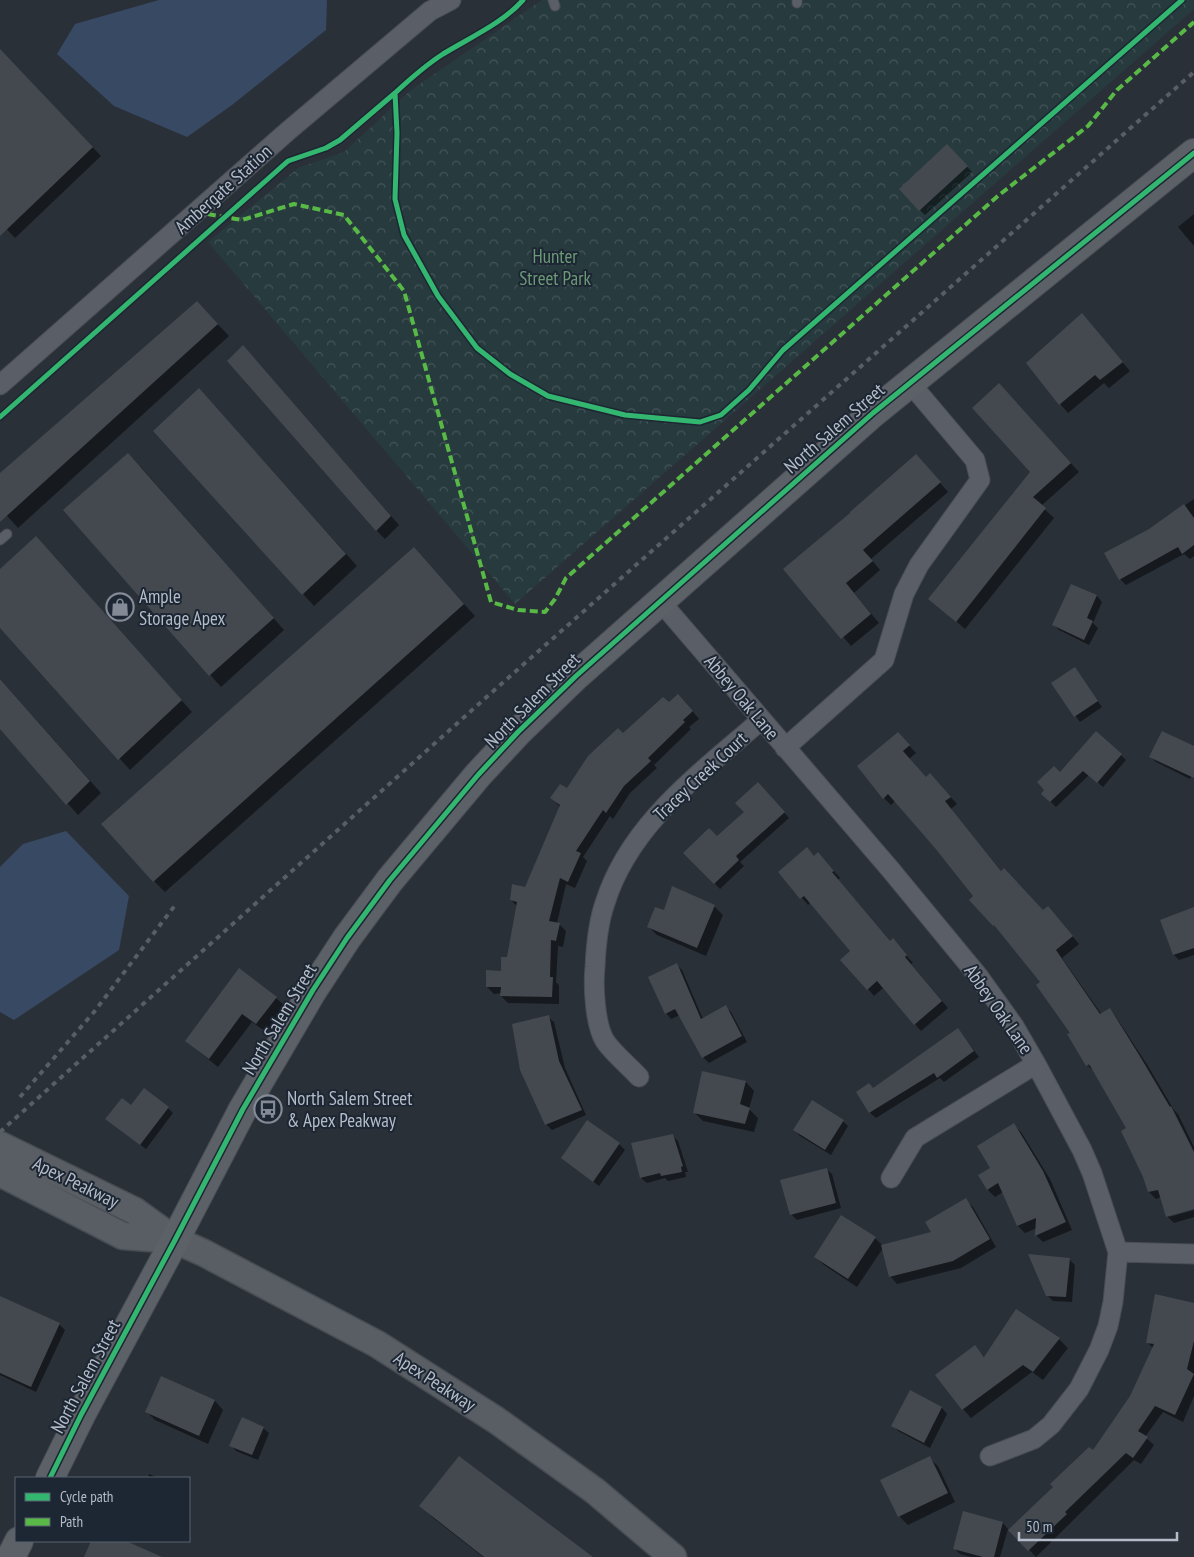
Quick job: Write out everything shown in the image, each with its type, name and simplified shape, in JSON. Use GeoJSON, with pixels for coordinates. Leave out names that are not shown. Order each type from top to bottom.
{"type":"FeatureCollection","features":[{"type":"Feature","properties":{"kind":"main road","name":"North Salem Street"},"geometry":{"type":"LineString","coordinates":[[50,1477],[81,1415],[243,1109],[313,990],[347,938],[390,880],[478,776],[518,732],[576,676],[866,419],[1194,153]]}},
{"type":"Feature","properties":{"kind":"main road","name":"Apex Peakway"},"geometry":{"type":"LineString","coordinates":[[0,1145],[135,1211],[175,1240],[204,1252],[390,1352],[496,1420],[580,1480],[673,1557]]}},
{"type":"Feature","properties":{"kind":"main road","name":"Apex Peakway"},"geometry":{"type":"LineString","coordinates":[[0,1173],[124,1236],[175,1240]]}},
{"type":"Feature","properties":{"kind":"main road"},"geometry":{"type":"LineString","coordinates":[[11,1557],[18,1542]]}},
{"type":"Feature","properties":{"kind":"street","name":"Ambergate Station"},"geometry":{"type":"LineString","coordinates":[[0,385],[295,124],[430,11],[451,0]]}},
{"type":"Feature","properties":{"kind":"street"},"geometry":{"type":"LineString","coordinates":[[785,748],[884,660],[904,594],[919,565],[980,480],[975,460],[910,383]]}},
{"type":"Feature","properties":{"kind":"street","name":"Abbey Oak Lane"},"geometry":{"type":"LineString","coordinates":[[660,601],[890,869],[979,976],[1014,1026],[1036,1064],[1082,1150],[1101,1197],[1118,1252],[1113,1302],[1108,1326],[1099,1350],[1079,1389],[1051,1425],[1034,1439],[990,1456]]}},
{"type":"Feature","properties":{"kind":"street","name":"Tracey Creek Court"},"geometry":{"type":"LineString","coordinates":[[639,1077],[605,1041],[598,1020],[593,985],[597,940],[604,904],[615,876],[629,852],[653,819],[672,798],[761,720]]}},
{"type":"Feature","properties":{"kind":"street"},"geometry":{"type":"LineString","coordinates":[[891,1178],[915,1138],[1036,1064]]}},
{"type":"Feature","properties":{"kind":"street"},"geometry":{"type":"LineString","coordinates":[[1118,1252],[1194,1254]]}},
{"type":"Feature","properties":{"kind":"green space","name":"Hunter Street Park"},"geometry":{"type":"Polygon","coordinates":[[[542,0],[1194,0],[1194,9],[515,604],[208,242],[298,168],[344,152],[411,90],[542,0]]]}},
{"type":"Feature","properties":{"kind":"water"},"geometry":{"type":"Polygon","coordinates":[[[159,0],[327,0],[326,30],[232,105],[187,137],[114,106],[57,54],[75,24],[159,0]]]}},
{"type":"Feature","properties":{"kind":"water"},"geometry":{"type":"Polygon","coordinates":[[[66,831],[129,896],[119,950],[14,1020],[0,1012],[0,867],[23,844],[66,831]]]}},
{"type":"Feature","properties":{"kind":"building"},"geometry":{"type":"Polygon","coordinates":[[[0,49],[93,147],[0,236],[0,49]]]}},
{"type":"Feature","properties":{"kind":"building"},"geometry":{"type":"Polygon","coordinates":[[[947,144],[968,166],[919,211],[899,189],[947,144]]]}},
{"type":"Feature","properties":{"kind":"building"},"geometry":{"type":"Polygon","coordinates":[[[197,301],[218,324],[0,522],[0,473],[197,301]]]}},
{"type":"Feature","properties":{"kind":"building"},"geometry":{"type":"Polygon","coordinates":[[[1082,313],[1123,362],[1100,380],[1095,375],[1059,405],[1026,363],[1082,313]]]}},
{"type":"Feature","properties":{"kind":"building"},"geometry":{"type":"Polygon","coordinates":[[[243,345],[391,516],[376,531],[227,361],[243,345]]]}},
{"type":"Feature","properties":{"kind":"building"},"geometry":{"type":"Polygon","coordinates":[[[999,383],[1071,463],[1033,497],[1046,508],[956,622],[928,599],[1030,472],[972,408],[999,383]]]}},
{"type":"Feature","properties":{"kind":"building"},"geometry":{"type":"Polygon","coordinates":[[[199,388],[346,554],[302,595],[153,431],[199,388]]]}},
{"type":"Feature","properties":{"kind":"building"},"geometry":{"type":"Polygon","coordinates":[[[128,453],[274,618],[209,676],[63,510],[128,453]]]}},
{"type":"Feature","properties":{"kind":"building"},"geometry":{"type":"Polygon","coordinates":[[[916,454],[941,482],[863,550],[873,561],[846,583],[871,614],[841,639],[783,569],[916,454]]]}},
{"type":"Feature","properties":{"kind":"building"},"geometry":{"type":"Polygon","coordinates":[[[1184,504],[1194,518],[1194,545],[1182,554],[1178,547],[1119,580],[1104,553],[1149,529],[1184,504]]]}},
{"type":"Feature","properties":{"kind":"building"},"geometry":{"type":"Polygon","coordinates":[[[36,536],[182,700],[118,760],[0,628],[0,569],[36,536]]]}},
{"type":"Feature","properties":{"kind":"building"},"geometry":{"type":"Polygon","coordinates":[[[414,547],[464,604],[153,882],[101,824],[414,547]]]}},
{"type":"Feature","properties":{"kind":"building"},"geometry":{"type":"Polygon","coordinates":[[[1071,584],[1097,595],[1087,618],[1093,621],[1084,640],[1052,625],[1071,584]]]}},
{"type":"Feature","properties":{"kind":"building"},"geometry":{"type":"Polygon","coordinates":[[[1075,667],[1098,701],[1074,717],[1051,683],[1075,667]]]}},
{"type":"Feature","properties":{"kind":"building"},"geometry":{"type":"Polygon","coordinates":[[[0,679],[90,781],[66,805],[0,729],[0,679]]]}},
{"type":"Feature","properties":{"kind":"building"},"geometry":{"type":"Polygon","coordinates":[[[678,694],[693,711],[683,720],[685,722],[648,758],[651,761],[624,786],[606,813],[603,810],[576,851],[581,853],[568,882],[560,878],[549,921],[560,923],[556,941],[551,940],[550,977],[553,977],[552,997],[500,996],[501,987],[486,987],[486,970],[501,971],[501,957],[507,957],[517,902],[510,900],[512,884],[525,887],[560,805],[550,798],[560,784],[567,788],[588,756],[618,728],[623,733],[663,697],[669,702],[678,694]]]}},
{"type":"Feature","properties":{"kind":"building"},"geometry":{"type":"Polygon","coordinates":[[[1096,731],[1122,754],[1097,783],[1083,771],[1050,802],[1041,794],[1044,790],[1037,782],[1054,766],[1060,772],[1096,731]]]}},
{"type":"Feature","properties":{"kind":"building"},"geometry":{"type":"Polygon","coordinates":[[[1162,731],[1194,746],[1194,778],[1149,757],[1162,731]]]}},
{"type":"Feature","properties":{"kind":"building"},"geometry":{"type":"Polygon","coordinates":[[[898,732],[910,745],[903,751],[926,777],[930,773],[951,797],[945,801],[1001,871],[1004,868],[1043,910],[1048,906],[1073,936],[1056,950],[1100,1014],[1110,1008],[1171,1106],[1194,1152],[1194,1209],[1166,1217],[1158,1190],[1148,1192],[1121,1131],[1126,1128],[1089,1064],[1086,1066],[1067,1034],[1070,1033],[1036,985],[1040,982],[994,925],[969,900],[973,896],[935,848],[888,794],[883,799],[857,766],[898,732]]]}},
{"type":"Feature","properties":{"kind":"building"},"geometry":{"type":"Polygon","coordinates":[[[758,782],[785,812],[736,856],[739,860],[714,884],[683,853],[709,828],[717,836],[744,812],[735,803],[758,782]]]}},
{"type":"Feature","properties":{"kind":"building"},"geometry":{"type":"Polygon","coordinates":[[[807,847],[814,856],[818,852],[834,871],[832,872],[890,941],[893,938],[907,955],[905,957],[942,1001],[914,1025],[877,981],[867,990],[840,960],[850,951],[804,896],[800,899],[778,872],[807,847]]]}},
{"type":"Feature","properties":{"kind":"building"},"geometry":{"type":"Polygon","coordinates":[[[672,886],[715,905],[697,948],[647,927],[655,907],[664,910],[672,886]]]}},
{"type":"Feature","properties":{"kind":"building"},"geometry":{"type":"Polygon","coordinates":[[[1194,907],[1194,948],[1173,955],[1160,920],[1194,907]]]}},
{"type":"Feature","properties":{"kind":"building"},"geometry":{"type":"Polygon","coordinates":[[[677,963],[701,1019],[726,1005],[742,1036],[702,1058],[675,1009],[665,1014],[648,977],[677,963]]]}},
{"type":"Feature","properties":{"kind":"building"},"geometry":{"type":"Polygon","coordinates":[[[239,968],[277,997],[256,1024],[242,1014],[209,1059],[185,1041],[239,968]]]}},
{"type":"Feature","properties":{"kind":"building"},"geometry":{"type":"Polygon","coordinates":[[[549,1015],[559,1061],[582,1110],[545,1125],[520,1070],[512,1024],[549,1015]]]}},
{"type":"Feature","properties":{"kind":"building"},"geometry":{"type":"Polygon","coordinates":[[[958,1028],[974,1051],[937,1078],[934,1073],[869,1113],[856,1092],[869,1083],[873,1088],[958,1028]]]}},
{"type":"Feature","properties":{"kind":"building"},"geometry":{"type":"Polygon","coordinates":[[[702,1071],[746,1081],[740,1104],[750,1108],[745,1124],[693,1113],[702,1071]]]}},
{"type":"Feature","properties":{"kind":"building"},"geometry":{"type":"Polygon","coordinates":[[[144,1088],[169,1107],[140,1145],[105,1119],[122,1098],[131,1105],[144,1088]]]}},
{"type":"Feature","properties":{"kind":"building"},"geometry":{"type":"Polygon","coordinates":[[[812,1100],[844,1120],[825,1150],[793,1130],[812,1100]]]}},
{"type":"Feature","properties":{"kind":"building"},"geometry":{"type":"Polygon","coordinates":[[[587,1120],[620,1143],[593,1182],[561,1158],[587,1120]]]}},
{"type":"Feature","properties":{"kind":"building"},"geometry":{"type":"Polygon","coordinates":[[[1014,1123],[1043,1171],[1066,1222],[1035,1236],[1036,1218],[1017,1226],[998,1183],[987,1190],[978,1175],[990,1168],[977,1146],[1014,1123]]]}},
{"type":"Feature","properties":{"kind":"building"},"geometry":{"type":"Polygon","coordinates":[[[673,1134],[683,1166],[681,1167],[682,1172],[661,1176],[660,1173],[640,1178],[631,1143],[673,1134]]]}},
{"type":"Feature","properties":{"kind":"building"},"geometry":{"type":"Polygon","coordinates":[[[827,1168],[836,1203],[790,1215],[780,1180],[827,1168]]]}},
{"type":"Feature","properties":{"kind":"building"},"geometry":{"type":"Polygon","coordinates":[[[966,1198],[990,1239],[953,1261],[889,1277],[881,1245],[931,1232],[925,1222],[966,1198]]]}},
{"type":"Feature","properties":{"kind":"building"},"geometry":{"type":"Polygon","coordinates":[[[841,1215],[876,1237],[848,1279],[814,1257],[841,1215]]]}},
{"type":"Feature","properties":{"kind":"building"},"geometry":{"type":"Polygon","coordinates":[[[1028,1254],[1070,1258],[1066,1297],[1046,1296],[1028,1254]]]}},
{"type":"Feature","properties":{"kind":"building"},"geometry":{"type":"Polygon","coordinates":[[[1155,1294],[1194,1303],[1194,1341],[1187,1369],[1194,1374],[1175,1415],[1155,1406],[1138,1431],[1148,1437],[1133,1458],[1126,1453],[1028,1551],[1008,1530],[1053,1487],[1050,1484],[1089,1447],[1093,1450],[1130,1396],[1154,1344],[1146,1343],[1155,1294]]]}},
{"type":"Feature","properties":{"kind":"building"},"geometry":{"type":"Polygon","coordinates":[[[0,1296],[60,1323],[31,1387],[0,1373],[0,1296]]]}},
{"type":"Feature","properties":{"kind":"building"},"geometry":{"type":"Polygon","coordinates":[[[1016,1309],[1060,1338],[1033,1372],[1023,1365],[962,1410],[935,1375],[975,1345],[984,1357],[1016,1309]]]}},
{"type":"Feature","properties":{"kind":"building"},"geometry":{"type":"Polygon","coordinates":[[[161,1376],[215,1400],[199,1436],[145,1412],[161,1376]]]}},
{"type":"Feature","properties":{"kind":"building"},"geometry":{"type":"Polygon","coordinates":[[[910,1390],[942,1407],[924,1443],[891,1426],[910,1390]]]}},
{"type":"Feature","properties":{"kind":"building"},"geometry":{"type":"Polygon","coordinates":[[[242,1417],[264,1427],[252,1455],[229,1446],[242,1417]]]}},
{"type":"Feature","properties":{"kind":"building"},"geometry":{"type":"Polygon","coordinates":[[[459,1456],[593,1557],[484,1557],[419,1506],[459,1456]]]}},
{"type":"Feature","properties":{"kind":"building"},"geometry":{"type":"Polygon","coordinates":[[[930,1456],[948,1493],[898,1517],[880,1480],[930,1456]]]}},
{"type":"Feature","properties":{"kind":"building"},"geometry":{"type":"Polygon","coordinates":[[[963,1511],[1003,1522],[994,1557],[983,1557],[953,1549],[963,1511]]]}},
{"type":"Feature","properties":{"kind":"building"},"geometry":{"type":"Polygon","coordinates":[[[91,1542],[128,1542],[162,1557],[84,1557],[91,1542]]]}},
{"type":"Feature","properties":{"kind":"railway"},"geometry":{"type":"LineString","coordinates":[[0,1132],[490,694],[1194,72]]}},
{"type":"Feature","properties":{"kind":"railway"},"geometry":{"type":"LineString","coordinates":[[20,1097],[94,1012],[176,904]]}},
{"type":"Feature","properties":{"kind":"marked path"},"geometry":{"type":"LineString","coordinates":[[196,212],[242,220],[294,204],[344,215],[404,291],[491,602],[518,610],[545,612],[555,599],[566,578],[999,195],[1088,126],[1117,90],[1194,22]]}},
{"type":"Feature","properties":{"kind":"cycle path"},"geometry":{"type":"LineString","coordinates":[[523,0],[496,23],[430,63],[395,93],[397,133],[395,199],[404,235],[438,296],[477,348],[510,374],[548,396],[625,415],[700,422],[721,415],[749,390],[783,350],[1182,0]]}},
{"type":"Feature","properties":{"kind":"cycle path"},"geometry":{"type":"LineString","coordinates":[[0,417],[288,161],[326,148],[340,140],[395,93]]}},
{"type":"Feature","properties":{"kind":"cycle path"},"geometry":{"type":"LineString","coordinates":[[50,1477],[81,1415],[243,1109],[313,990],[347,938],[390,880],[478,775],[518,732],[576,676],[873,413],[1194,153]]}},
{"type":"Feature","properties":{"kind":"place","name":"Ample Storage Apex"},"geometry":{"type":"Point","coordinates":[120,607]}},
{"type":"Feature","properties":{"kind":"place","name":"North Salem Street & Apex Peakway"},"geometry":{"type":"Point","coordinates":[268,1109]}}]}
